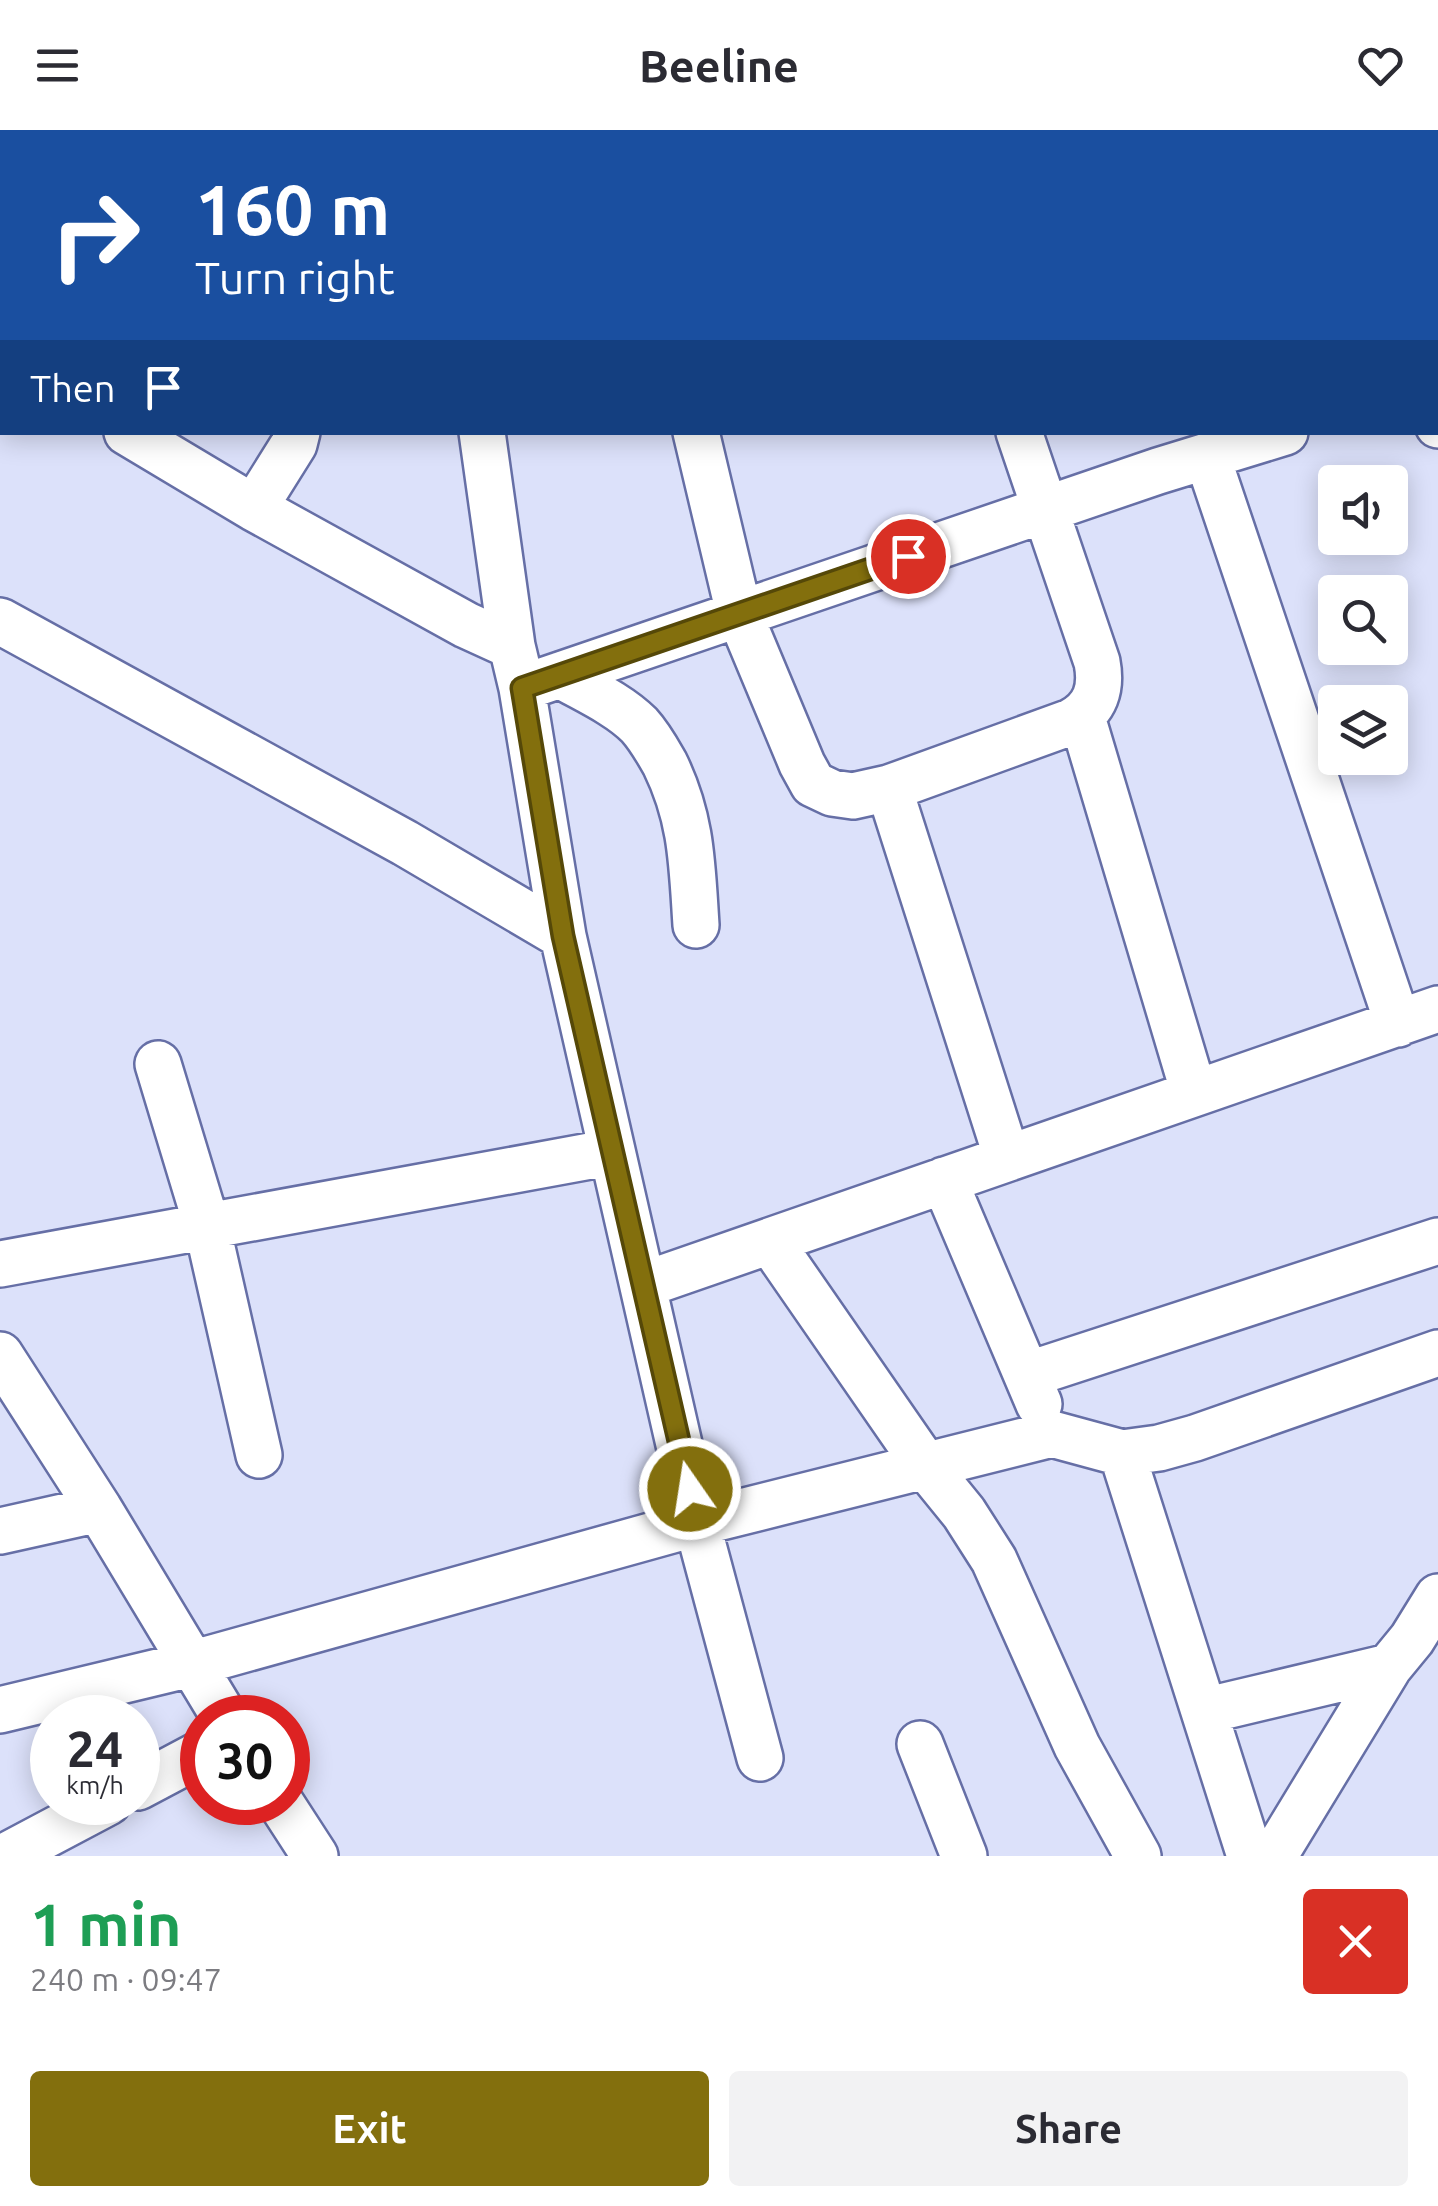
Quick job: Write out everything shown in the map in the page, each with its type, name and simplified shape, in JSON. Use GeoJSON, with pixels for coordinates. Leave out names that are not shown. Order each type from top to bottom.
{"type":"FeatureCollection","features":[{"type":"Feature","properties":{"kind":"street"},"geometry":{"type":"LineString","coordinates":[[132,435],[254,508],[466,625],[531,669],[618,709],[637,723],[654,743],[684,808],[691,842],[696,924]]}},
{"type":"Feature","properties":{"kind":"street"},"geometry":{"type":"LineString","coordinates":[[254,508],[294,444],[296,435]]}},
{"type":"Feature","properties":{"kind":"street"},"geometry":{"type":"LineString","coordinates":[[483,435],[531,669],[563,936],[697,1523],[760,1758]]}},
{"type":"Feature","properties":{"kind":"street"},"geometry":{"type":"LineString","coordinates":[[697,435],[739,614],[802,764],[813,784],[832,793],[854,796],[889,788],[1082,716],[1096,698],[1100,675],[1020,435]]}},
{"type":"Feature","properties":{"kind":"street"},"geometry":{"type":"LineString","coordinates":[[531,669],[739,614],[1275,435]]}},
{"type":"Feature","properties":{"kind":"street"},"geometry":{"type":"LineString","coordinates":[[642,1285],[1418,1016],[1207,456]]}},
{"type":"Feature","properties":{"kind":"street"},"geometry":{"type":"LineString","coordinates":[[10,638],[405,843],[563,936]]}},
{"type":"Feature","properties":{"kind":"street"},"geometry":{"type":"LineString","coordinates":[[1082,716],[1194,1093]]}},
{"type":"Feature","properties":{"kind":"street"},"geometry":{"type":"LineString","coordinates":[[889,788],[1007,1158]]}},
{"type":"Feature","properties":{"kind":"street"},"geometry":{"type":"LineString","coordinates":[[158,1064],[208,1226],[259,1455]]}},
{"type":"Feature","properties":{"kind":"street"},"geometry":{"type":"LineString","coordinates":[[0,1264],[612,1152]]}},
{"type":"Feature","properties":{"kind":"street"},"geometry":{"type":"LineString","coordinates":[[944,1180],[1052,1434]]}},
{"type":"Feature","properties":{"kind":"street"},"geometry":{"type":"LineString","coordinates":[[770,1241],[994,1560],[1077,1746],[1138,1856]]}},
{"type":"Feature","properties":{"kind":"street"},"geometry":{"type":"LineString","coordinates":[[1027,1375],[1438,1241]]}},
{"type":"Feature","properties":{"kind":"street"},"geometry":{"type":"LineString","coordinates":[[0,1710],[192,1664],[697,1523],[1052,1434],[1122,1453],[1159,1448],[1438,1353]]}},
{"type":"Feature","properties":{"kind":"street"},"geometry":{"type":"LineString","coordinates":[[0,1355],[211,1695]]}},
{"type":"Feature","properties":{"kind":"street"},"geometry":{"type":"LineString","coordinates":[[1122,1453],[1250,1856]]}},
{"type":"Feature","properties":{"kind":"street"},"geometry":{"type":"LineString","coordinates":[[0,1531],[99,1509]]}},
{"type":"Feature","properties":{"kind":"street"},"geometry":{"type":"LineString","coordinates":[[1274,1856],[1413,1645],[1438,1597]]}},
{"type":"Feature","properties":{"kind":"street"},"geometry":{"type":"LineString","coordinates":[[1204,1711],[1413,1645]]}},
{"type":"Feature","properties":{"kind":"street"},"geometry":{"type":"LineString","coordinates":[[920,1744],[964,1856]]}},
{"type":"Feature","properties":{"kind":"street"},"geometry":{"type":"LineString","coordinates":[[6,1856],[65,1825]]}},
{"type":"Feature","properties":{"kind":"street"},"geometry":{"type":"LineString","coordinates":[[295,1825],[316,1856]]}},
{"type":"Feature","properties":{"kind":"route"},"geometry":{"type":"LineString","coordinates":[[690,1489],[563,936],[522,688],[908,556]]}}]}
